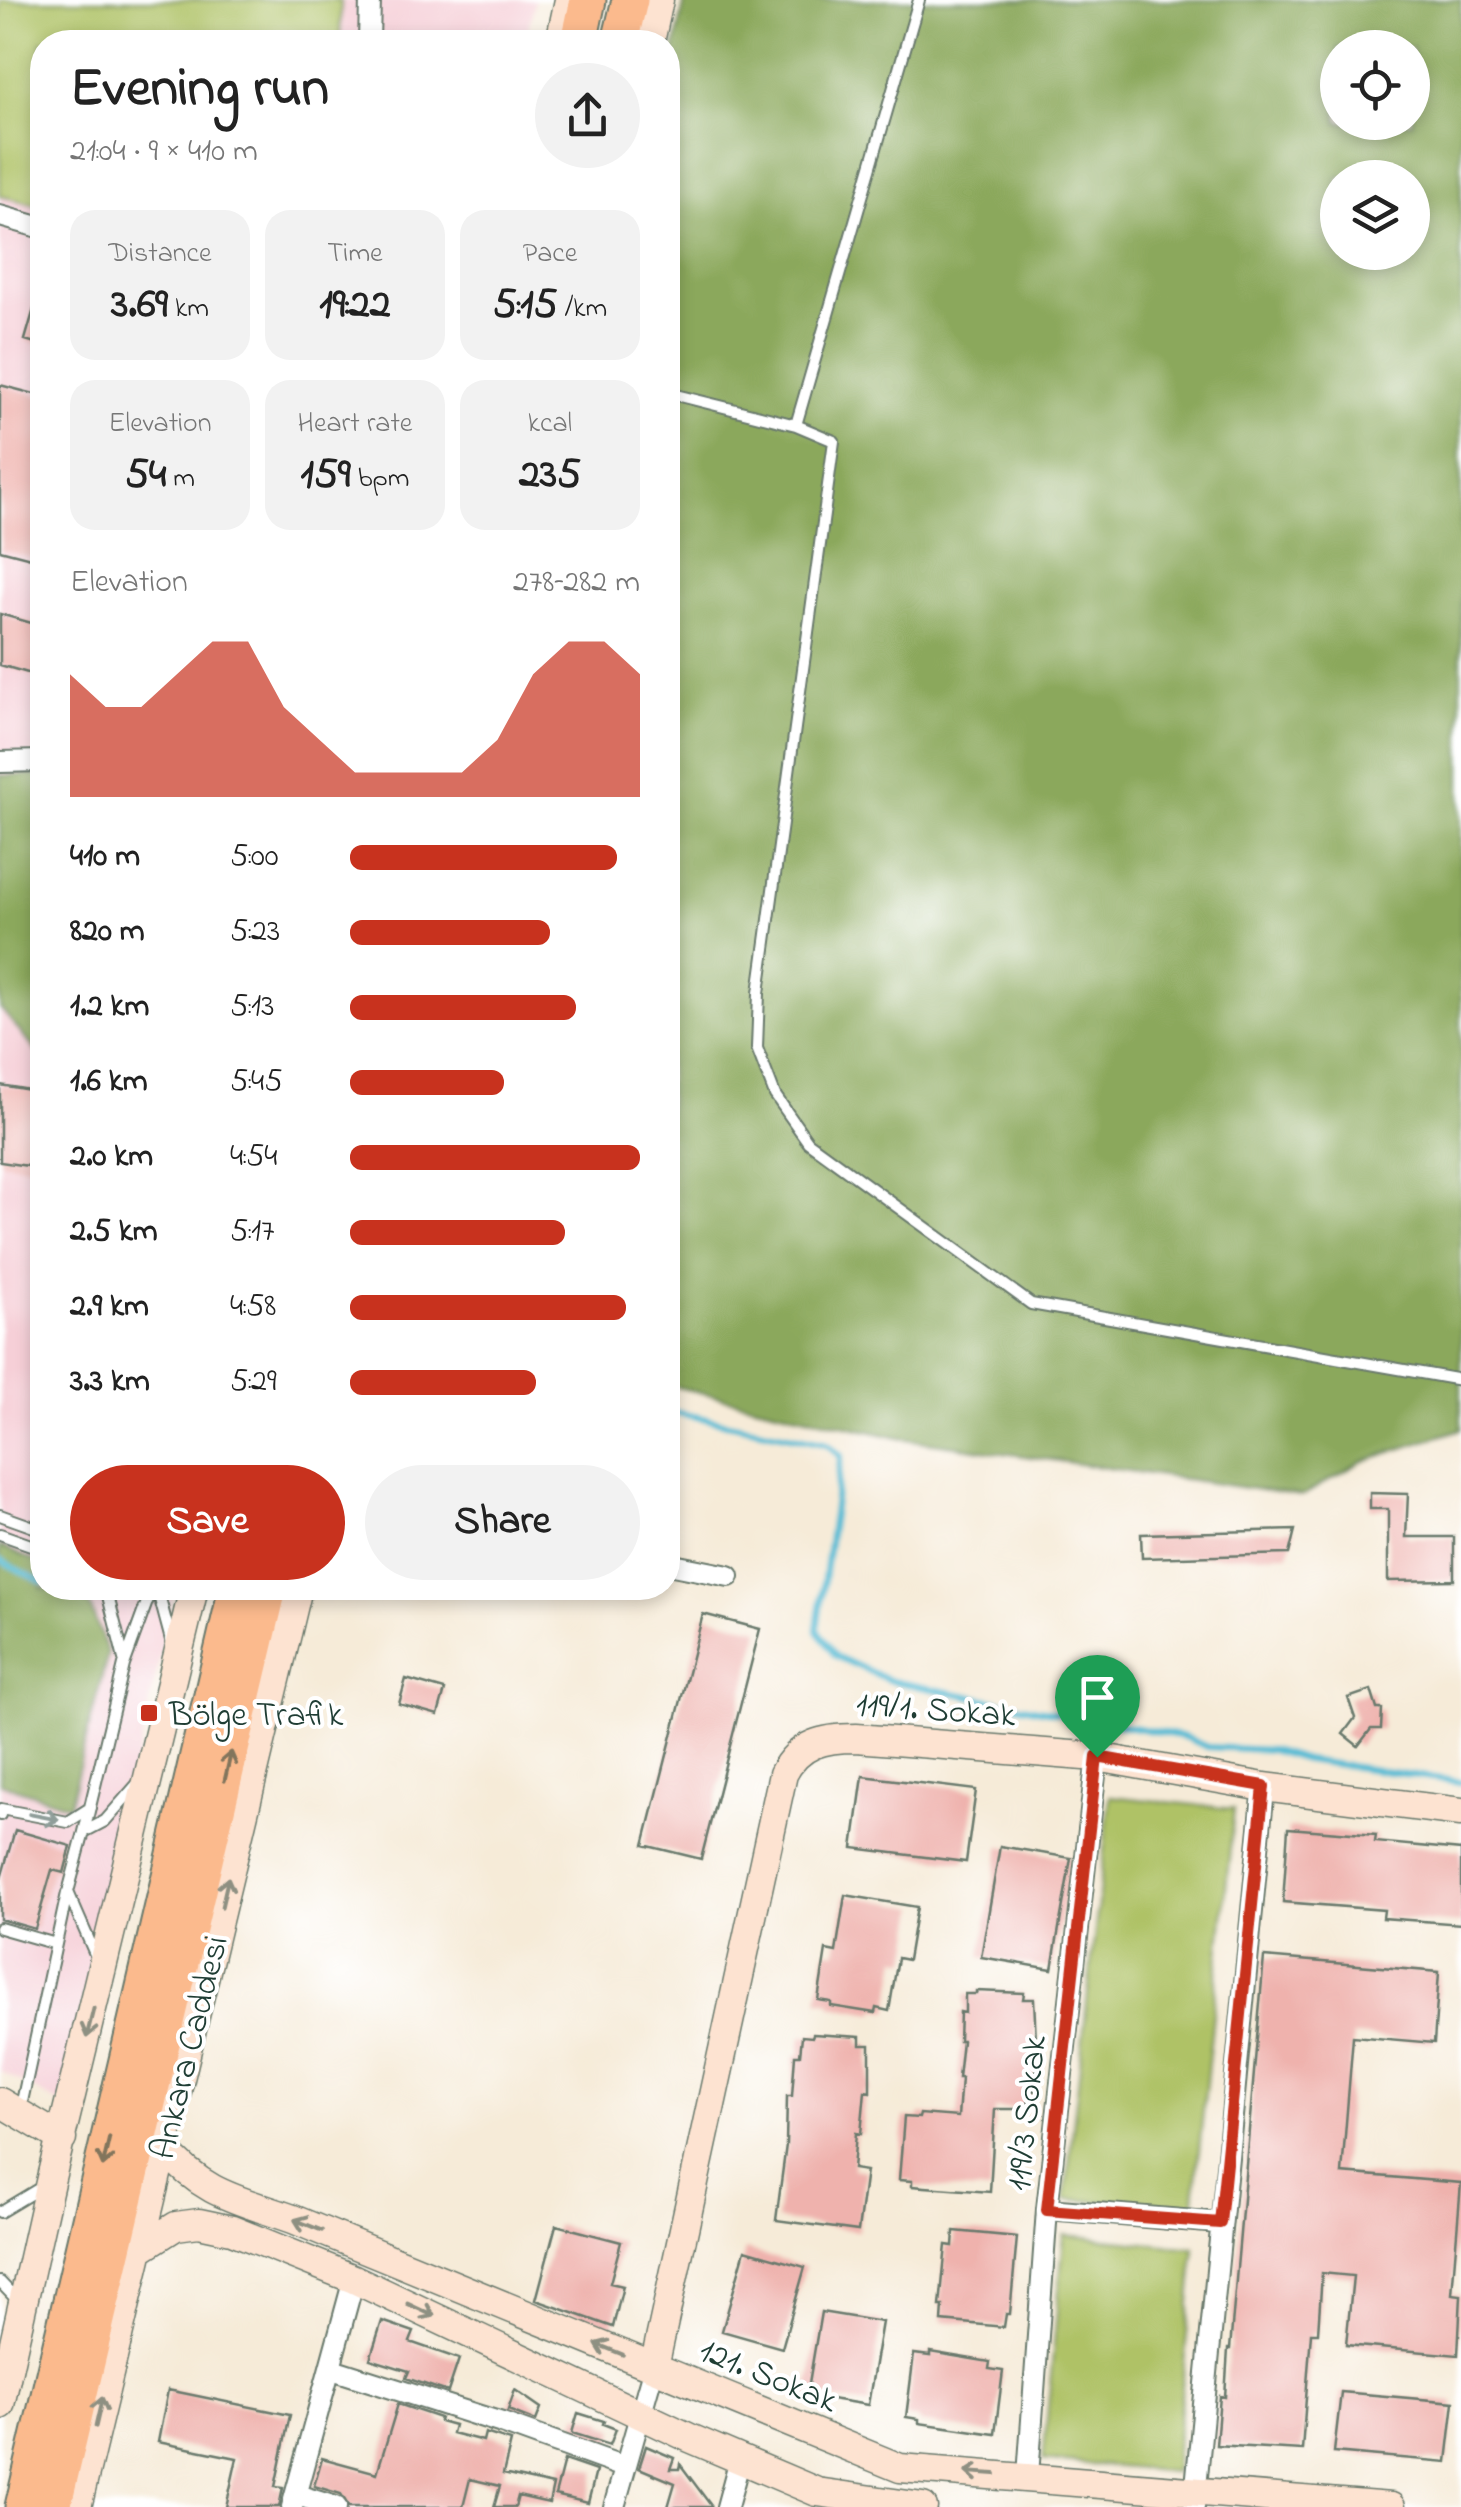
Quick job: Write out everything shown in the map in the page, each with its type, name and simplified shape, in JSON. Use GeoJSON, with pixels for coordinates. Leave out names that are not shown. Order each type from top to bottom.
{"type":"FeatureCollection","features":[{"type":"Feature","properties":{"kind":"highway"},"geometry":{"type":"LineString","coordinates":[[582,30],[588,0]]}},
{"type":"Feature","properties":{"kind":"highway"},"geometry":{"type":"LineString","coordinates":[[631,30],[632,0]]}},
{"type":"Feature","properties":{"kind":"highway","name":"Ankara Caddesi"},"geometry":{"type":"LineString","coordinates":[[53,2507],[234,1600]]}},
{"type":"Feature","properties":{"kind":"highway","name":"Ankara Caddesi"},"geometry":{"type":"LineString","coordinates":[[24,2507],[266,1600]]}},
{"type":"Feature","properties":{"kind":"street"},"geometry":{"type":"LineString","coordinates":[[369,30],[370,0]]}},
{"type":"Feature","properties":{"kind":"street"},"geometry":{"type":"LineString","coordinates":[[563,30],[569,0]]}},
{"type":"Feature","properties":{"kind":"street"},"geometry":{"type":"LineString","coordinates":[[638,30],[659,0]]}},
{"type":"Feature","properties":{"kind":"street"},"geometry":{"type":"LineString","coordinates":[[0,216],[30,225]]}},
{"type":"Feature","properties":{"kind":"street"},"geometry":{"type":"LineString","coordinates":[[0,762],[30,761]]}},
{"type":"Feature","properties":{"kind":"street"},"geometry":{"type":"LineString","coordinates":[[680,1566],[728,1576]]}},
{"type":"Feature","properties":{"kind":"street"},"geometry":{"type":"LineString","coordinates":[[0,2405],[191,1600]]}},
{"type":"Feature","properties":{"kind":"street","name":"Ankara Caddesi"},"geometry":{"type":"LineString","coordinates":[[77,2507],[295,1600]]}},
{"type":"Feature","properties":{"kind":"street","name":"119/1. Sokak"},"geometry":{"type":"LineString","coordinates":[[654,2367],[783,1774],[791,1759],[807,1746],[828,1738],[856,1738],[1097,1757],[1264,1786],[1461,1812]]}},
{"type":"Feature","properties":{"kind":"street","name":"119/3 Sokak"},"geometry":{"type":"LineString","coordinates":[[1028,2476],[1047,2210],[1097,1757]]}},
{"type":"Feature","properties":{"kind":"street"},"geometry":{"type":"LineString","coordinates":[[1195,2499],[1264,1786]]}},
{"type":"Feature","properties":{"kind":"street"},"geometry":{"type":"LineString","coordinates":[[10,2107],[62,2139]]}},
{"type":"Feature","properties":{"kind":"street","name":"121. Sokak"},"geometry":{"type":"LineString","coordinates":[[164,2148],[185,2173],[207,2188],[293,2219],[900,2468],[1028,2476],[1195,2499],[1391,2507]]}},
{"type":"Feature","properties":{"kind":"street"},"geometry":{"type":"LineString","coordinates":[[1047,2210],[1220,2223]]}},
{"type":"Feature","properties":{"kind":"street"},"geometry":{"type":"LineString","coordinates":[[138,2250],[176,2226],[199,2223],[232,2230],[354,2279],[740,2459],[839,2501],[904,2506],[900,2468]]}},
{"type":"Feature","properties":{"kind":"street"},"geometry":{"type":"LineString","coordinates":[[336,2507],[294,2501],[354,2279]]}},
{"type":"Feature","properties":{"kind":"street"},"geometry":{"type":"LineString","coordinates":[[614,2507],[638,2412],[654,2367]]}},
{"type":"Feature","properties":{"kind":"street"},"geometry":{"type":"LineString","coordinates":[[332,2369],[502,2423],[624,2468]]}},
{"type":"Feature","properties":{"kind":"street"},"geometry":{"type":"LineString","coordinates":[[727,2507],[740,2459]]}},
{"type":"Feature","properties":{"kind":"lane"},"geometry":{"type":"LineString","coordinates":[[796,425],[918,0]]}},
{"type":"Feature","properties":{"kind":"lane"},"geometry":{"type":"LineString","coordinates":[[680,396],[796,425],[834,441],[759,993],[758,1048],[775,1095],[808,1142],[1031,1304],[1461,1380]]}},
{"type":"Feature","properties":{"kind":"lane"},"geometry":{"type":"LineString","coordinates":[[0,1515],[30,1526]]}},
{"type":"Feature","properties":{"kind":"lane"},"geometry":{"type":"LineString","coordinates":[[0,1534],[30,1545]]}},
{"type":"Feature","properties":{"kind":"lane"},"geometry":{"type":"LineString","coordinates":[[110,1600],[124,1666]]}},
{"type":"Feature","properties":{"kind":"lane"},"geometry":{"type":"LineString","coordinates":[[10,2107],[56,1944],[124,1666],[149,1600]]}},
{"type":"Feature","properties":{"kind":"lane"},"geometry":{"type":"LineString","coordinates":[[157,1600],[176,1664]]}},
{"type":"Feature","properties":{"kind":"lane"},"geometry":{"type":"LineString","coordinates":[[84,1832],[106,1821],[152,1766]]}},
{"type":"Feature","properties":{"kind":"lane"},"geometry":{"type":"LineString","coordinates":[[0,1816],[2,1809],[68,1822],[90,1808]]}},
{"type":"Feature","properties":{"kind":"lane"},"geometry":{"type":"LineString","coordinates":[[68,1892],[102,1970]]}},
{"type":"Feature","properties":{"kind":"lane"},"geometry":{"type":"LineString","coordinates":[[0,1928],[56,1944]]}},
{"type":"Feature","properties":{"kind":"lane"},"geometry":{"type":"LineString","coordinates":[[0,2212],[50,2182]]}},
{"type":"Feature","properties":{"kind":"lane"},"geometry":{"type":"LineString","coordinates":[[0,2282],[23,2305]]}},
{"type":"Feature","properties":{"kind":"shaded area"},"geometry":{"type":"Polygon","coordinates":[[[0,0],[535,0],[528,30],[30,30],[30,1600],[172,1600],[62,2105],[0,2071],[0,0]]]}},
{"type":"Feature","properties":{"kind":"green space"},"geometry":{"type":"Polygon","coordinates":[[[0,0],[341,0],[340,30],[30,30],[30,203],[0,196],[0,0]]]}},
{"type":"Feature","properties":{"kind":"green space"},"geometry":{"type":"Polygon","coordinates":[[[685,0],[1461,0],[1461,1429],[1361,1462],[1302,1496],[899,1438],[680,1388],[678,30],[685,0]]]}},
{"type":"Feature","properties":{"kind":"green space"},"geometry":{"type":"Polygon","coordinates":[[[0,775],[30,775],[30,1044],[0,1008],[0,775]]]}},
{"type":"Feature","properties":{"kind":"green space"},"geometry":{"type":"Polygon","coordinates":[[[0,1546],[30,1559],[30,1600],[85,1600],[108,1653],[69,1806],[0,1783],[0,1546]]]}},
{"type":"Feature","properties":{"kind":"green space"},"geometry":{"type":"Polygon","coordinates":[[[1110,1796],[1234,1809],[1193,2209],[1065,2199],[1110,1796]]]}},
{"type":"Feature","properties":{"kind":"green space"},"geometry":{"type":"Polygon","coordinates":[[[1064,2235],[1195,2248],[1174,2472],[1043,2460],[1064,2235]]]}},
{"type":"Feature","properties":{"kind":"building"},"geometry":{"type":"Polygon","coordinates":[[[0,385],[30,393],[30,558],[0,550],[0,385]]]}},
{"type":"Feature","properties":{"kind":"building"},"geometry":{"type":"Polygon","coordinates":[[[0,614],[30,623],[30,674],[0,665],[0,614]]]}},
{"type":"Feature","properties":{"kind":"building"},"geometry":{"type":"Polygon","coordinates":[[[0,1085],[30,1090],[30,1166],[0,1162],[0,1085]]]}},
{"type":"Feature","properties":{"kind":"building"},"geometry":{"type":"Polygon","coordinates":[[[1370,1493],[1408,1494],[1406,1537],[1454,1537],[1454,1580],[1388,1581],[1388,1509],[1370,1509],[1370,1493]]]}},
{"type":"Feature","properties":{"kind":"building"},"geometry":{"type":"Polygon","coordinates":[[[1295,1530],[1289,1554],[1142,1558],[1141,1534],[1295,1530]]]}},
{"type":"Feature","properties":{"kind":"building"},"geometry":{"type":"Polygon","coordinates":[[[703,1614],[760,1629],[701,1859],[644,1845],[703,1614]]]}},
{"type":"Feature","properties":{"kind":"building"},"geometry":{"type":"Polygon","coordinates":[[[406,1679],[445,1690],[438,1715],[399,1704],[406,1679]]]}},
{"type":"Feature","properties":{"kind":"building"},"geometry":{"type":"Polygon","coordinates":[[[1371,1690],[1377,1709],[1382,1709],[1381,1729],[1371,1729],[1358,1746],[1343,1734],[1355,1718],[1348,1698],[1371,1690]]]}},
{"type":"Feature","properties":{"kind":"building"},"geometry":{"type":"Polygon","coordinates":[[[863,1776],[976,1790],[966,1862],[853,1848],[863,1776]]]}},
{"type":"Feature","properties":{"kind":"building"},"geometry":{"type":"Polygon","coordinates":[[[1288,1828],[1376,1835],[1375,1842],[1461,1850],[1461,1924],[1383,1918],[1384,1910],[1283,1902],[1288,1828]]]}},
{"type":"Feature","properties":{"kind":"building"},"geometry":{"type":"Polygon","coordinates":[[[15,1830],[71,1846],[64,1873],[52,1870],[35,1929],[0,1919],[0,1882],[15,1830]]]}},
{"type":"Feature","properties":{"kind":"building"},"geometry":{"type":"Polygon","coordinates":[[[1000,1846],[1071,1858],[1052,1969],[981,1957],[1000,1846]]]}},
{"type":"Feature","properties":{"kind":"building"},"geometry":{"type":"Polygon","coordinates":[[[845,1895],[917,1907],[908,1960],[898,1958],[889,2011],[876,2008],[875,2013],[818,2000],[826,1950],[836,1952],[845,1895]]]}},
{"type":"Feature","properties":{"kind":"building"},"geometry":{"type":"Polygon","coordinates":[[[1264,1957],[1439,1972],[1434,2043],[1353,2036],[1342,2173],[1461,2183],[1452,2294],[1461,2295],[1458,2355],[1346,2345],[1353,2276],[1322,2273],[1318,2333],[1311,2333],[1302,2450],[1216,2445],[1220,2396],[1225,2397],[1230,2349],[1264,1957]]]}},
{"type":"Feature","properties":{"kind":"building"},"geometry":{"type":"Polygon","coordinates":[[[1024,1993],[1023,1999],[1034,1999],[1034,2091],[1029,2090],[1028,2109],[995,2109],[990,2192],[912,2186],[912,2181],[899,2180],[904,2117],[958,2117],[960,2012],[965,2013],[965,1994],[1024,1993]]]}},
{"type":"Feature","properties":{"kind":"building"},"geometry":{"type":"Polygon","coordinates":[[[802,2036],[860,2037],[860,2045],[870,2045],[870,2092],[865,2091],[853,2169],[866,2171],[858,2231],[776,2220],[786,2145],[787,2096],[792,2096],[795,2055],[800,2055],[802,2036]]]}},
{"type":"Feature","properties":{"kind":"building"},"geometry":{"type":"Polygon","coordinates":[[[556,2225],[621,2242],[610,2283],[623,2286],[613,2327],[536,2300],[556,2225]]]}},
{"type":"Feature","properties":{"kind":"building"},"geometry":{"type":"Polygon","coordinates":[[[954,2231],[1017,2237],[1010,2314],[1006,2314],[1004,2327],[942,2321],[946,2245],[953,2246],[954,2231]]]}},
{"type":"Feature","properties":{"kind":"building"},"geometry":{"type":"Polygon","coordinates":[[[745,2250],[805,2267],[782,2348],[722,2331],[745,2250]]]}},
{"type":"Feature","properties":{"kind":"building"},"geometry":{"type":"Polygon","coordinates":[[[821,2312],[882,2322],[868,2405],[807,2395],[821,2312]]]}},
{"type":"Feature","properties":{"kind":"building"},"geometry":{"type":"Polygon","coordinates":[[[382,2321],[414,2332],[410,2342],[459,2359],[448,2392],[406,2378],[409,2371],[370,2359],[382,2321]]]}},
{"type":"Feature","properties":{"kind":"building"},"geometry":{"type":"Polygon","coordinates":[[[930,2352],[990,2362],[989,2369],[1003,2371],[995,2434],[919,2423],[919,2419],[906,2417],[914,2354],[930,2356],[930,2352]]]}},
{"type":"Feature","properties":{"kind":"building"},"geometry":{"type":"Polygon","coordinates":[[[168,2390],[290,2415],[275,2487],[283,2488],[279,2507],[226,2507],[237,2458],[158,2442],[168,2390]]]}},
{"type":"Feature","properties":{"kind":"building"},"geometry":{"type":"Polygon","coordinates":[[[515,2390],[541,2408],[536,2421],[508,2410],[515,2390]]]}},
{"type":"Feature","properties":{"kind":"building"},"geometry":{"type":"Polygon","coordinates":[[[1341,2392],[1454,2402],[1447,2462],[1334,2452],[1341,2392]]]}},
{"type":"Feature","properties":{"kind":"building"},"geometry":{"type":"Polygon","coordinates":[[[398,2404],[454,2425],[452,2433],[483,2441],[485,2433],[511,2441],[503,2474],[553,2485],[549,2503],[518,2496],[515,2507],[494,2507],[500,2486],[470,2479],[463,2507],[349,2507],[341,2494],[314,2486],[322,2458],[377,2473],[398,2404]]]}},
{"type":"Feature","properties":{"kind":"building"},"geometry":{"type":"Polygon","coordinates":[[[578,2413],[616,2429],[610,2445],[572,2433],[578,2413]]]}},
{"type":"Feature","properties":{"kind":"building"},"geometry":{"type":"Polygon","coordinates":[[[646,2446],[674,2458],[670,2469],[679,2469],[680,2464],[712,2507],[668,2507],[675,2483],[639,2468],[646,2446]]]}},
{"type":"Feature","properties":{"kind":"building"},"geometry":{"type":"Polygon","coordinates":[[[564,2460],[596,2471],[588,2503],[555,2495],[564,2460]]]}},
{"type":"Feature","properties":{"kind":"waterway"},"geometry":{"type":"LineString","coordinates":[[680,1413],[826,1443],[841,1456],[817,1629],[835,1656],[891,1681],[1184,1737],[1207,1747],[1270,1750],[1305,1760],[1461,1782]]}},
{"type":"Feature","properties":{"kind":"waterway"},"geometry":{"type":"LineString","coordinates":[[0,1560],[30,1576]]}},
{"type":"Feature","properties":{"kind":"place","name":"Bölge Trafik"},"geometry":{"type":"Point","coordinates":[149,1713]}},
{"type":"Feature","properties":{"kind":"route"},"geometry":{"type":"LineString","coordinates":[[1097,1757],[1264,1786],[1220,2223],[1047,2210],[1097,1757]]}}]}
